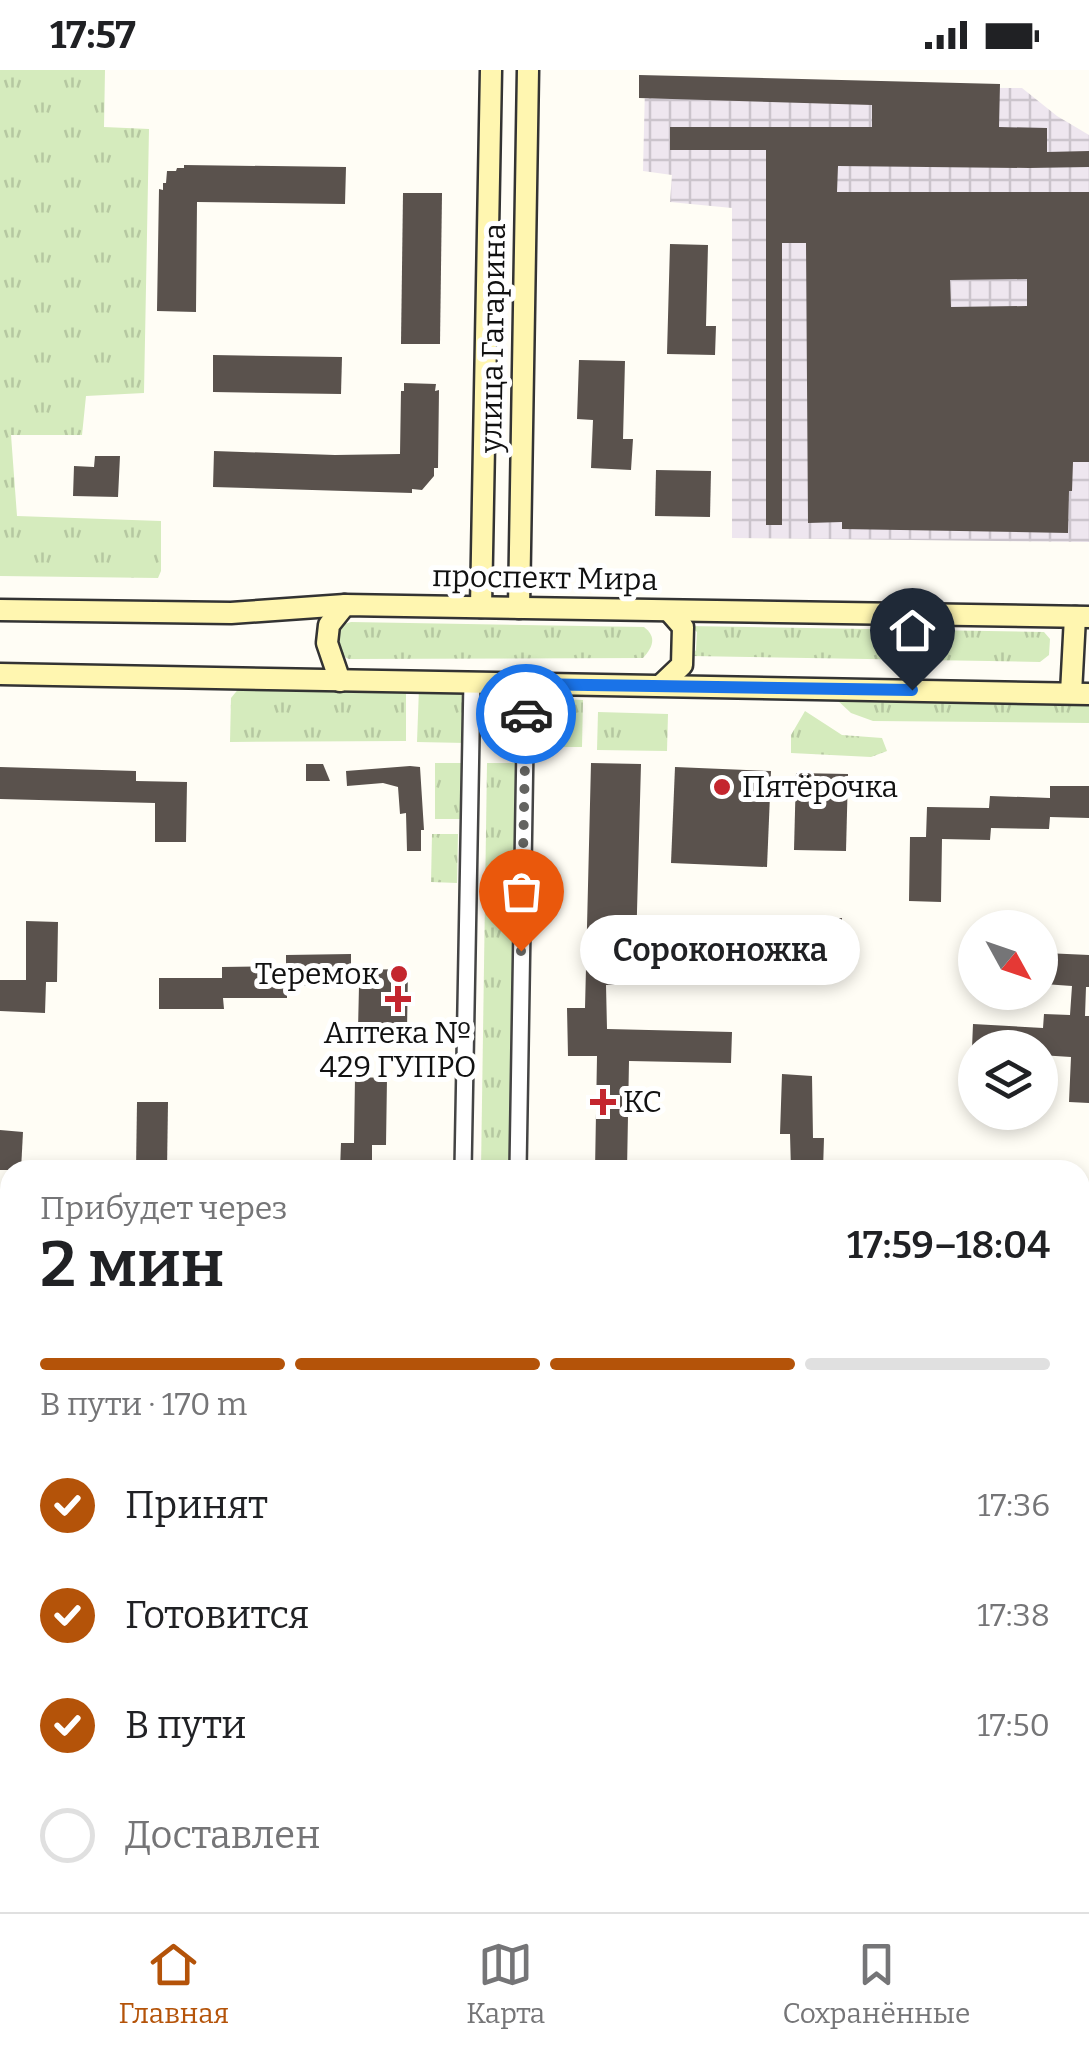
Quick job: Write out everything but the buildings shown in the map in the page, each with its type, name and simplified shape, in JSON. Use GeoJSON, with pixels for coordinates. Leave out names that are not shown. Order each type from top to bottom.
{"type":"FeatureCollection","features":[{"type":"Feature","properties":{"kind":"main road","name":"улица Гагарина"},"geometry":{"type":"LineString","coordinates":[[481,607],[491,70]]}},
{"type":"Feature","properties":{"kind":"main road","name":"улица Гагарина"},"geometry":{"type":"LineString","coordinates":[[519,608],[528,70]]}},
{"type":"Feature","properties":{"kind":"main road","name":"проспект Мира"},"geometry":{"type":"LineString","coordinates":[[0,610],[232,613],[345,605],[1082,617]]}},
{"type":"Feature","properties":{"kind":"main road"},"geometry":{"type":"LineString","coordinates":[[340,681],[327,643],[329,625],[345,605]]}},
{"type":"Feature","properties":{"kind":"main road"},"geometry":{"type":"LineString","coordinates":[[661,686],[682,665],[684,628],[670,610]]}},
{"type":"Feature","properties":{"kind":"main road"},"geometry":{"type":"LineString","coordinates":[[0,674],[1080,693],[1082,617]]}},
{"type":"Feature","properties":{"kind":"street"},"geometry":{"type":"LineString","coordinates":[[463,1160],[472,681]]}},
{"type":"Feature","properties":{"kind":"street"},"geometry":{"type":"LineString","coordinates":[[518,1160],[526,684]]}},
{"type":"Feature","properties":{"kind":"shaded area"},"geometry":{"type":"Polygon","coordinates":[[[645,87],[1022,88],[1089,135],[1089,542],[732,538],[732,208],[670,202],[672,175],[643,171],[645,87]]]}},
{"type":"Feature","properties":{"kind":"green space"},"geometry":{"type":"Polygon","coordinates":[[[0,70],[105,70],[104,127],[149,129],[144,393],[86,396],[82,435],[11,435],[17,516],[161,521],[158,578],[0,576],[0,70]]]}},
{"type":"Feature","properties":{"kind":"green space"},"geometry":{"type":"Polygon","coordinates":[[[351,622],[644,627],[652,642],[643,658],[349,659],[335,648],[340,628],[351,622]]]}},
{"type":"Feature","properties":{"kind":"green space"},"geometry":{"type":"Polygon","coordinates":[[[690,626],[1044,632],[1050,639],[1049,655],[1040,662],[691,656],[696,650],[697,632],[690,626]]]}},
{"type":"Feature","properties":{"kind":"green space"},"geometry":{"type":"Polygon","coordinates":[[[240,687],[406,689],[406,741],[230,742],[231,698],[240,687]]]}},
{"type":"Feature","properties":{"kind":"green space"},"geometry":{"type":"Polygon","coordinates":[[[419,688],[459,689],[468,702],[466,743],[417,742],[419,688]]]}},
{"type":"Feature","properties":{"kind":"green space"},"geometry":{"type":"Polygon","coordinates":[[[838,691],[1089,696],[1089,723],[873,721],[851,713],[836,699],[838,691]]]}},
{"type":"Feature","properties":{"kind":"green space"},"geometry":{"type":"Polygon","coordinates":[[[557,699],[583,700],[582,747],[540,747],[540,715],[557,699]]]}},
{"type":"Feature","properties":{"kind":"green space"},"geometry":{"type":"Polygon","coordinates":[[[494,701],[515,702],[519,707],[517,744],[487,744],[488,709],[494,701]]]}},
{"type":"Feature","properties":{"kind":"green space"},"geometry":{"type":"Polygon","coordinates":[[[805,711],[842,735],[882,738],[887,751],[871,757],[791,753],[791,735],[805,711]]]}},
{"type":"Feature","properties":{"kind":"green space"},"geometry":{"type":"Polygon","coordinates":[[[598,712],[668,714],[667,751],[597,750],[598,712]]]}},
{"type":"Feature","properties":{"kind":"green space"},"geometry":{"type":"Polygon","coordinates":[[[435,763],[466,763],[464,819],[435,819],[435,763]]]}},
{"type":"Feature","properties":{"kind":"green space"},"geometry":{"type":"Polygon","coordinates":[[[487,763],[517,763],[511,1160],[481,1160],[487,763]]]}},
{"type":"Feature","properties":{"kind":"green space"},"geometry":{"type":"Polygon","coordinates":[[[432,834],[458,834],[457,883],[431,882],[432,834]]]}},
{"type":"Feature","properties":{"kind":"way so far"},"geometry":{"type":"LineString","coordinates":[[521,951],[526,714]]}},
{"type":"Feature","properties":{"kind":"place","name":"Пятёрочка"},"geometry":{"type":"Point","coordinates":[722,787]}},
{"type":"Feature","properties":{"kind":"place","name":"Сороконожка"},"geometry":{"type":"Point","coordinates":[521,951]}},
{"type":"Feature","properties":{"kind":"place","name":"Теремок"},"geometry":{"type":"Point","coordinates":[399,974]}},
{"type":"Feature","properties":{"kind":"place","name":"Аптека № 429 ГУПРО"},"geometry":{"type":"Point","coordinates":[398,999]}},
{"type":"Feature","properties":{"kind":"place","name":"КС"},"geometry":{"type":"Point","coordinates":[603,1102]}},
{"type":"Feature","properties":{"kind":"route"},"geometry":{"type":"LineString","coordinates":[[526,714],[526,684],[912,690]]}}]}
